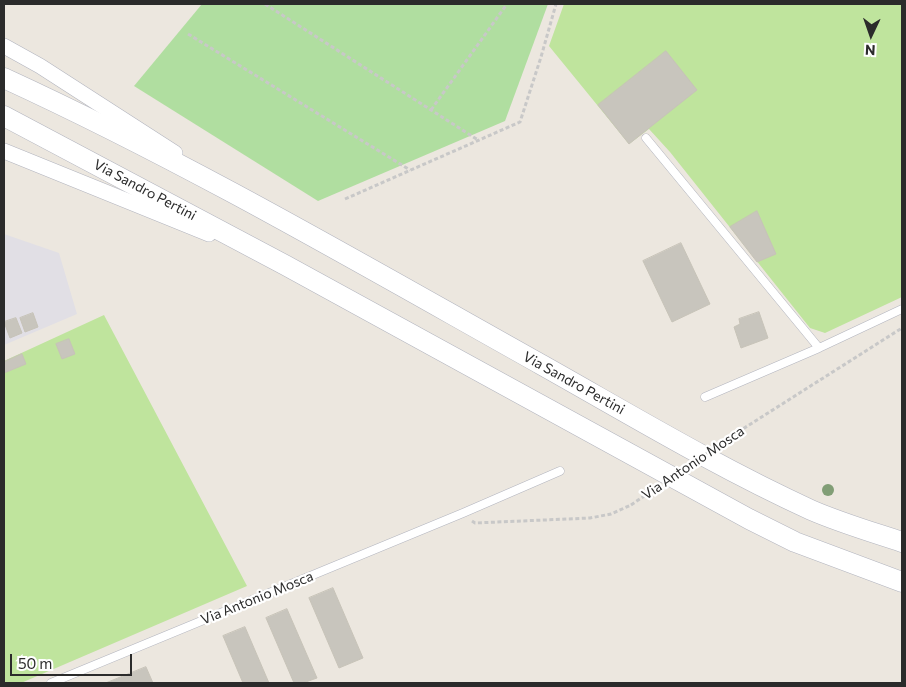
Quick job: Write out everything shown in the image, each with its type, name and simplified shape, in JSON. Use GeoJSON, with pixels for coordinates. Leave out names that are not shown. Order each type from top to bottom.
{"type":"FeatureCollection","features":[{"type":"Feature","properties":{"kind":"main road","name":"Via Sandro Pertini"},"geometry":{"type":"LineString","coordinates":[[4,78],[65,106],[254,204],[758,484],[814,511],[902,542]]}},
{"type":"Feature","properties":{"kind":"main road","name":"Via Sandro Pertini"},"geometry":{"type":"LineString","coordinates":[[4,116],[286,264],[749,520],[811,548],[902,582]]}},
{"type":"Feature","properties":{"kind":"street","name":"Via Sandro Pertini"},"geometry":{"type":"LineString","coordinates":[[4,46],[48,72],[254,204]]}},
{"type":"Feature","properties":{"kind":"street","name":"Via Sandro Pertini"},"geometry":{"type":"LineString","coordinates":[[4,151],[286,264]]}},
{"type":"Feature","properties":{"kind":"lane"},"geometry":{"type":"LineString","coordinates":[[646,138],[819,348]]}},
{"type":"Feature","properties":{"kind":"lane"},"geometry":{"type":"LineString","coordinates":[[705,397],[819,348],[902,309]]}},
{"type":"Feature","properties":{"kind":"lane","name":"Via Antonio Mosca"},"geometry":{"type":"LineString","coordinates":[[51,683],[463,513],[560,470]]}},
{"type":"Feature","properties":{"kind":"path"},"geometry":{"type":"LineString","coordinates":[[265,4],[478,140]]}},
{"type":"Feature","properties":{"kind":"path"},"geometry":{"type":"LineString","coordinates":[[431,110],[507,4]]}},
{"type":"Feature","properties":{"kind":"path"},"geometry":{"type":"LineString","coordinates":[[345,199],[520,122],[556,4]]}},
{"type":"Feature","properties":{"kind":"path"},"geometry":{"type":"LineString","coordinates":[[188,34],[410,170]]}},
{"type":"Feature","properties":{"kind":"path","name":"Via Antonio Mosca"},"geometry":{"type":"LineString","coordinates":[[463,513],[475,523],[568,520],[611,514],[631,505],[738,432],[902,328]]}},
{"type":"Feature","properties":{"kind":"shaded area"},"geometry":{"type":"Polygon","coordinates":[[[4,234],[59,253],[77,314],[4,345],[4,234]]]}},
{"type":"Feature","properties":{"kind":"green space"},"geometry":{"type":"Polygon","coordinates":[[[202,4],[548,4],[505,121],[318,201],[134,86],[202,4]]]}},
{"type":"Feature","properties":{"kind":"green space"},"geometry":{"type":"Polygon","coordinates":[[[564,4],[902,4],[902,297],[825,333],[810,328],[670,152],[649,129],[629,144],[549,46],[564,4]]]}},
{"type":"Feature","properties":{"kind":"green space"},"geometry":{"type":"Polygon","coordinates":[[[104,315],[247,586],[21,683],[4,683],[4,361],[104,315]]]}},
{"type":"Feature","properties":{"kind":"building"},"geometry":{"type":"Polygon","coordinates":[[[666,51],[697,90],[629,144],[598,105],[666,51]]]}},
{"type":"Feature","properties":{"kind":"building"},"geometry":{"type":"Polygon","coordinates":[[[757,211],[776,254],[757,262],[730,227],[757,211]]]}},
{"type":"Feature","properties":{"kind":"building"},"geometry":{"type":"Polygon","coordinates":[[[681,243],[710,304],[672,322],[643,261],[681,243]]]}},
{"type":"Feature","properties":{"kind":"building"},"geometry":{"type":"Polygon","coordinates":[[[759,312],[768,338],[741,348],[734,327],[740,324],[739,319],[759,312]]]}},
{"type":"Feature","properties":{"kind":"building"},"geometry":{"type":"Polygon","coordinates":[[[33,313],[38,327],[25,332],[20,318],[33,313]]]}},
{"type":"Feature","properties":{"kind":"building"},"geometry":{"type":"Polygon","coordinates":[[[16,318],[22,333],[10,338],[4,322],[16,318]]]}},
{"type":"Feature","properties":{"kind":"building"},"geometry":{"type":"Polygon","coordinates":[[[69,339],[75,354],[62,359],[56,344],[69,339]]]}},
{"type":"Feature","properties":{"kind":"building"},"geometry":{"type":"Polygon","coordinates":[[[22,354],[26,364],[4,373],[4,362],[22,354]]]}},
{"type":"Feature","properties":{"kind":"building"},"geometry":{"type":"Polygon","coordinates":[[[333,588],[363,658],[339,668],[309,598],[333,588]]]}},
{"type":"Feature","properties":{"kind":"building"},"geometry":{"type":"Polygon","coordinates":[[[287,609],[317,678],[303,683],[294,683],[266,618],[287,609]]]}},
{"type":"Feature","properties":{"kind":"building"},"geometry":{"type":"Polygon","coordinates":[[[245,627],[269,683],[243,683],[223,636],[245,627]]]}},
{"type":"Feature","properties":{"kind":"building"},"geometry":{"type":"Polygon","coordinates":[[[146,667],[153,683],[106,683],[146,667]]]}}]}
